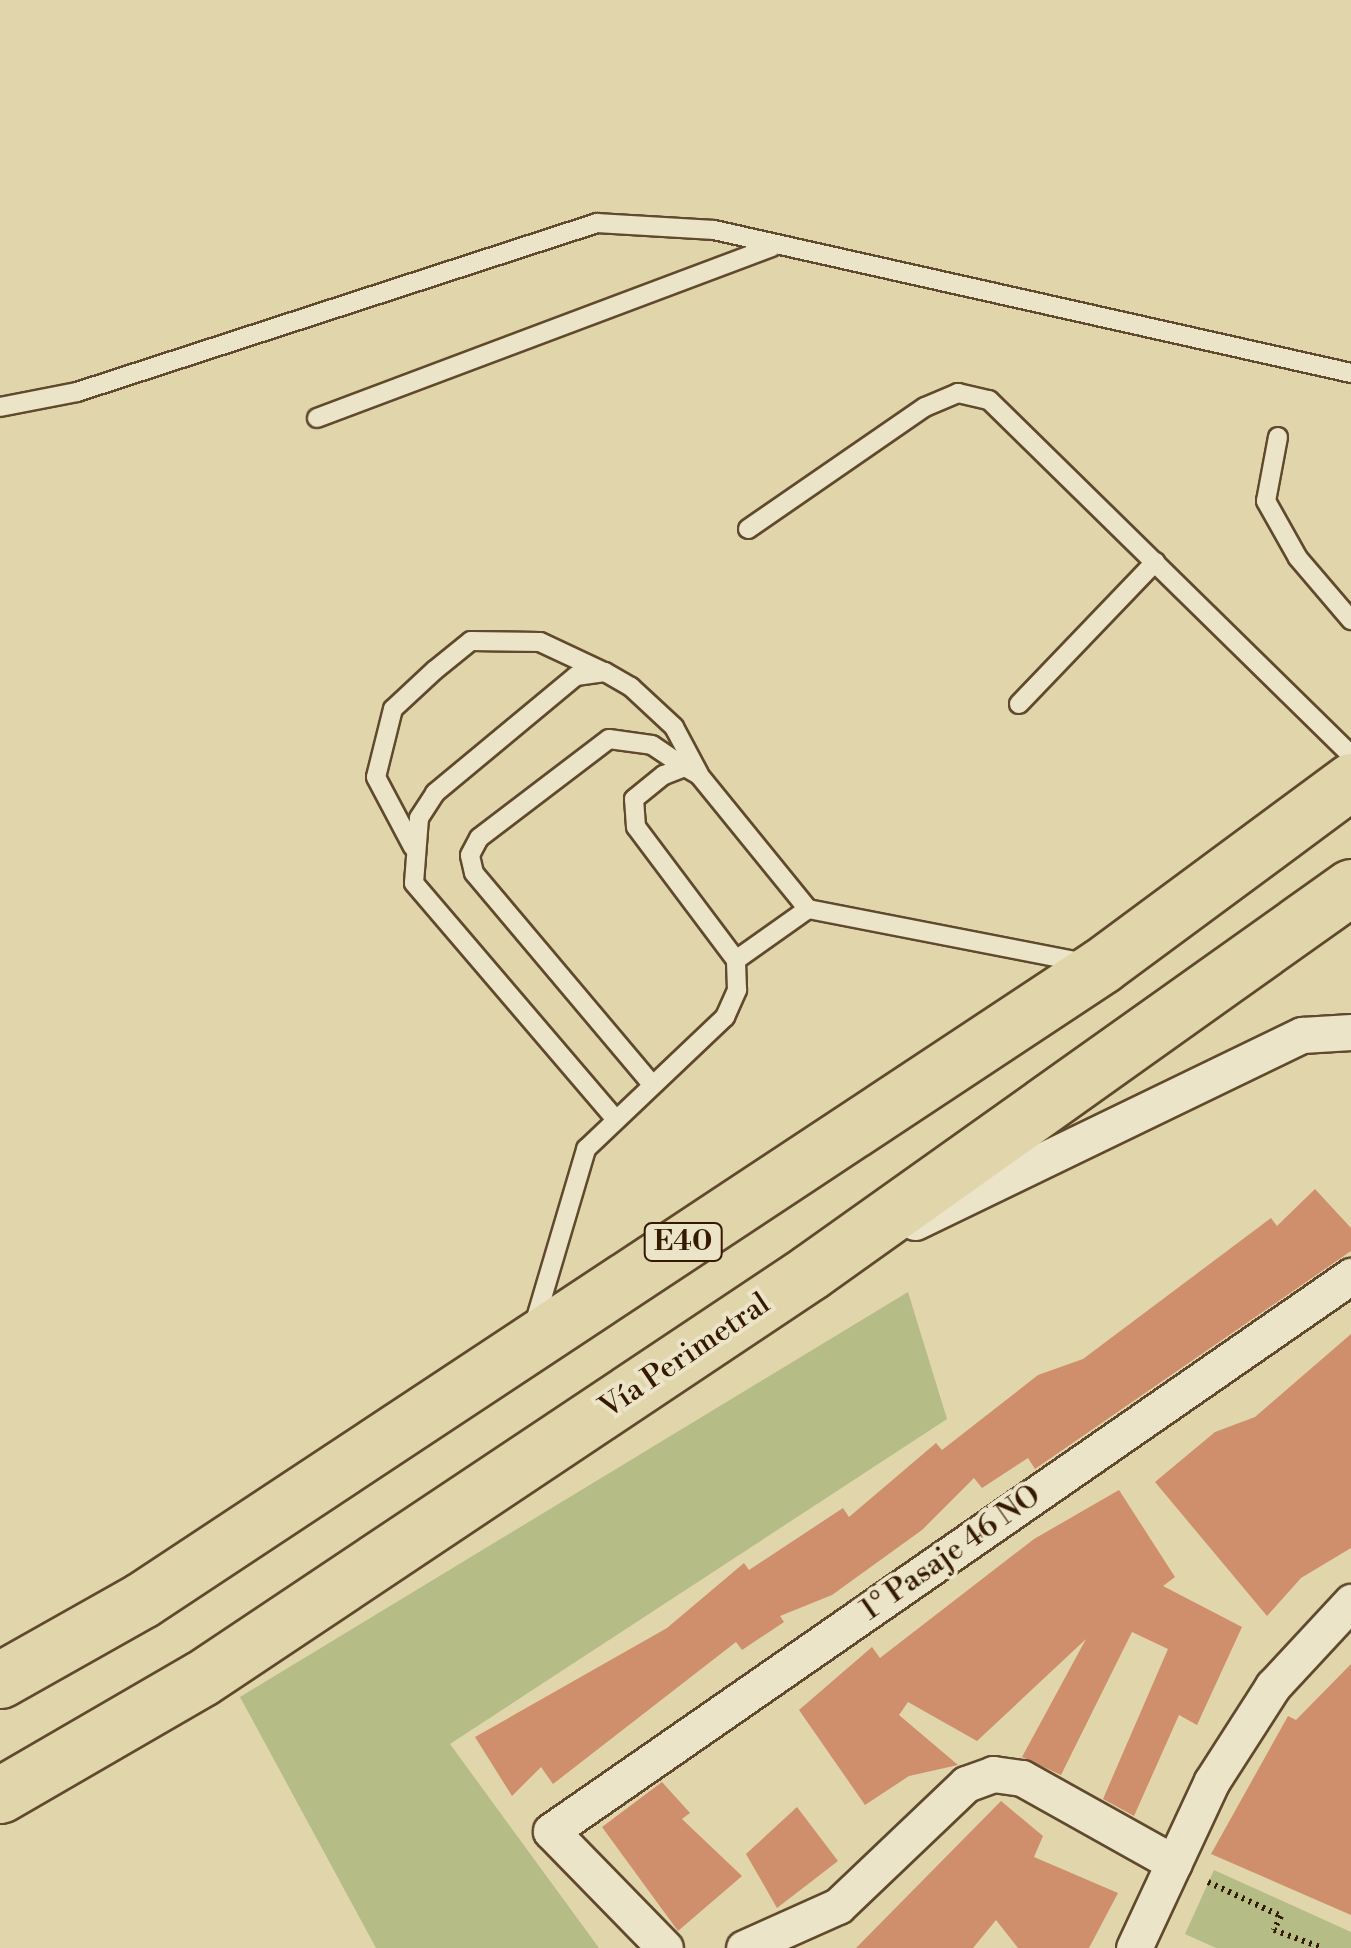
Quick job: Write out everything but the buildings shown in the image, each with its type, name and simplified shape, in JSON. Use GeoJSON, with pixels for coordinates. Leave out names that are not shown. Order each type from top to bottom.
{"type":"FeatureCollection","features":[{"type":"Feature","properties":{"kind":"highway","name":"E40"},"geometry":{"type":"LineString","coordinates":[[0,1680],[142,1600],[1101,966],[1351,781]]}},
{"type":"Feature","properties":{"kind":"highway","name":"Vía Perimetral"},"geometry":{"type":"LineString","coordinates":[[0,1795],[202,1678],[810,1272],[1351,886]]}},
{"type":"Feature","properties":{"kind":"street"},"geometry":{"type":"LineString","coordinates":[[810,1272],[1302,1035],[1351,1032]]}},
{"type":"Feature","properties":{"kind":"street","name":"1° Pasaje 46 NO"},"geometry":{"type":"LineString","coordinates":[[664,1948],[551,1831],[1351,1276]]}},
{"type":"Feature","properties":{"kind":"street"},"geometry":{"type":"LineString","coordinates":[[1134,1948],[1174,1862],[1272,1686],[1351,1602]]}},
{"type":"Feature","properties":{"kind":"street"},"geometry":{"type":"LineString","coordinates":[[744,1948],[838,1906],[966,1784],[993,1774],[1022,1778],[1174,1862]]}},
{"type":"Feature","properties":{"kind":"lane"},"geometry":{"type":"LineString","coordinates":[[0,407],[77,392],[597,223],[714,230],[772,247],[1351,373]]}},
{"type":"Feature","properties":{"kind":"lane"},"geometry":{"type":"LineString","coordinates":[[317,418],[772,247]]}},
{"type":"Feature","properties":{"kind":"lane"},"geometry":{"type":"LineString","coordinates":[[748,529],[958,392],[989,400],[1351,756]]}},
{"type":"Feature","properties":{"kind":"lane"},"geometry":{"type":"LineString","coordinates":[[1278,437],[1266,502],[1351,620]]}},
{"type":"Feature","properties":{"kind":"lane"},"geometry":{"type":"LineString","coordinates":[[1020,704],[1155,562]]}},
{"type":"Feature","properties":{"kind":"lane"},"geometry":{"type":"LineString","coordinates":[[413,847],[376,777],[393,709],[471,640],[540,642],[605,672],[674,727],[692,771]]}},
{"type":"Feature","properties":{"kind":"lane"},"geometry":{"type":"LineString","coordinates":[[605,672],[576,676],[435,794],[413,847],[414,883],[612,1115]]}},
{"type":"Feature","properties":{"kind":"lane"},"geometry":{"type":"LineString","coordinates":[[650,1082],[474,872],[470,855],[609,739],[652,745],[692,771],[808,908],[1101,966]]}},
{"type":"Feature","properties":{"kind":"lane"},"geometry":{"type":"LineString","coordinates":[[692,771],[634,800],[632,814],[736,960]]}},
{"type":"Feature","properties":{"kind":"lane"},"geometry":{"type":"LineString","coordinates":[[529,1344],[574,1176],[612,1115],[725,1018],[736,960],[808,908]]}},
{"type":"Feature","properties":{"kind":"path"},"geometry":{"type":"LineString","coordinates":[[1208,1882],[1281,1916],[1274,1930],[1323,1948]]}},
{"type":"Feature","properties":{"kind":"green space"},"geometry":{"type":"Polygon","coordinates":[[[908,1292],[947,1419],[450,1744],[599,1948],[376,1948],[240,1697],[908,1292]]]}},
{"type":"Feature","properties":{"kind":"green space"},"geometry":{"type":"Polygon","coordinates":[[[1214,1870],[1351,1932],[1351,1948],[1216,1948],[1185,1934],[1214,1870]]]}}]}
